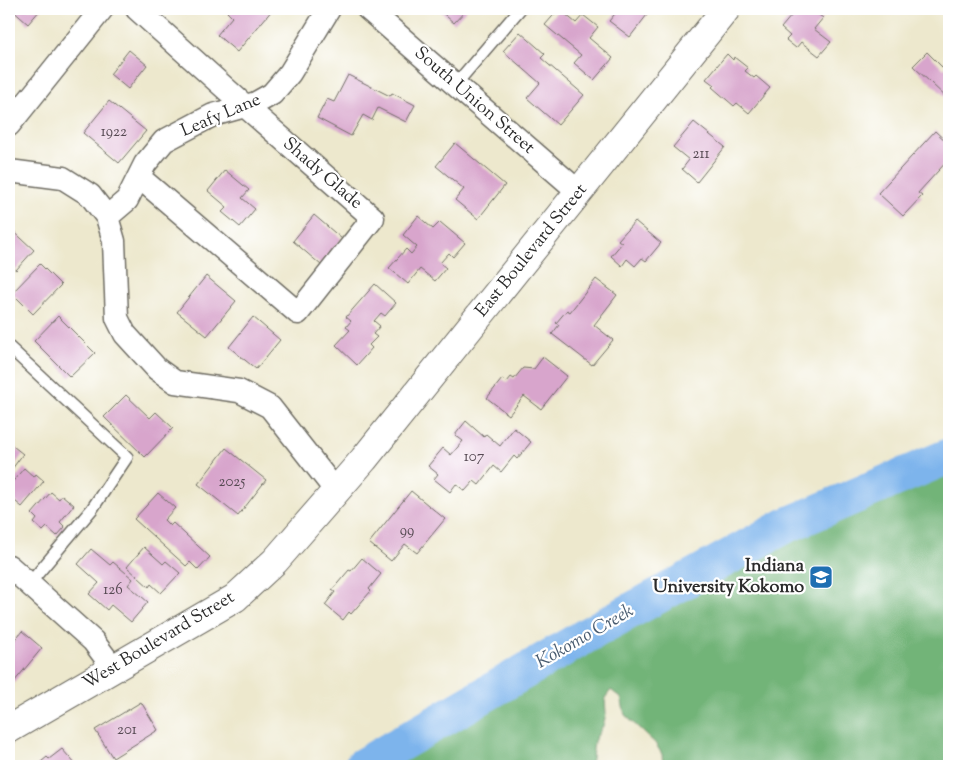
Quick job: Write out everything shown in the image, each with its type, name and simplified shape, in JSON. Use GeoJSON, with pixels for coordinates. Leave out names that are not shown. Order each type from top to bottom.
{"type":"FeatureCollection","features":[{"type":"Feature","properties":{"kind":"main road","name":"East Boulevard Street"},"geometry":{"type":"LineString","coordinates":[[336,491],[364,459],[726,9]]}},
{"type":"Feature","properties":{"kind":"main road","name":"West Boulevard Street"},"geometry":{"type":"LineString","coordinates":[[9,729],[235,598],[275,561],[336,491]]}},
{"type":"Feature","properties":{"kind":"street"},"geometry":{"type":"LineString","coordinates":[[9,125],[102,9]]}},
{"type":"Feature","properties":{"kind":"street","name":"Shady Glade"},"geometry":{"type":"LineString","coordinates":[[137,9],[374,218],[298,313],[139,177]]}},
{"type":"Feature","properties":{"kind":"street","name":"Leafy Lane"},"geometry":{"type":"LineString","coordinates":[[107,218],[127,200],[145,164],[164,141],[213,116],[256,103],[272,94],[290,73],[329,9]]}},
{"type":"Feature","properties":{"kind":"street","name":"South Union Street"},"geometry":{"type":"LineString","coordinates":[[368,9],[579,192]]}},
{"type":"Feature","properties":{"kind":"street"},"geometry":{"type":"LineString","coordinates":[[9,171],[63,178],[90,194],[107,218],[114,241],[117,318],[125,334],[157,369],[176,382],[239,391],[270,407],[336,491]]}},
{"type":"Feature","properties":{"kind":"street"},"geometry":{"type":"LineString","coordinates":[[9,566],[93,641],[114,669]]}},
{"type":"Feature","properties":{"kind":"lane"},"geometry":{"type":"LineString","coordinates":[[455,85],[520,9]]}},
{"type":"Feature","properties":{"kind":"lane"},"geometry":{"type":"LineString","coordinates":[[9,347],[127,457],[92,509],[29,584]]}},
{"type":"Feature","properties":{"kind":"green space","name":"Indiana University Kokomo"},"geometry":{"type":"Polygon","coordinates":[[[949,456],[949,766],[663,766],[662,754],[655,743],[625,715],[621,698],[611,690],[605,698],[606,714],[603,726],[594,741],[591,766],[362,766],[601,627],[785,526],[949,456]]]}},
{"type":"Feature","properties":{"kind":"building"},"geometry":{"type":"Polygon","coordinates":[[[11,9],[41,9],[28,24],[11,9]]]}},
{"type":"Feature","properties":{"kind":"building"},"geometry":{"type":"Polygon","coordinates":[[[230,9],[273,9],[237,52],[217,35],[232,17],[227,12],[230,9]]]}},
{"type":"Feature","properties":{"kind":"building"},"geometry":{"type":"Polygon","coordinates":[[[438,9],[467,9],[454,23],[438,9]]]}},
{"type":"Feature","properties":{"kind":"building"},"geometry":{"type":"Polygon","coordinates":[[[559,9],[576,23],[583,15],[598,27],[589,38],[613,58],[594,80],[574,63],[581,55],[545,25],[559,9]]]}},
{"type":"Feature","properties":{"kind":"building"},"geometry":{"type":"Polygon","coordinates":[[[619,9],[647,9],[650,11],[630,37],[609,21],[619,9]]]}},
{"type":"Feature","properties":{"kind":"building"},"geometry":{"type":"Polygon","coordinates":[[[797,9],[811,9],[823,18],[814,29],[831,42],[819,56],[801,42],[796,48],[786,40],[790,36],[781,28],[797,9]]]}},
{"type":"Feature","properties":{"kind":"building"},"geometry":{"type":"Polygon","coordinates":[[[520,32],[545,54],[541,58],[584,95],[558,125],[527,98],[540,83],[503,51],[520,32]]]}},
{"type":"Feature","properties":{"kind":"building"},"geometry":{"type":"Polygon","coordinates":[[[129,50],[147,65],[128,89],[110,74],[129,50]]]}},
{"type":"Feature","properties":{"kind":"building"},"geometry":{"type":"Polygon","coordinates":[[[927,52],[944,69],[947,66],[949,68],[949,100],[913,66],[927,52]]]}},
{"type":"Feature","properties":{"kind":"building"},"geometry":{"type":"Polygon","coordinates":[[[727,54],[733,60],[734,57],[748,68],[745,71],[754,78],[756,76],[770,88],[749,113],[737,103],[734,106],[712,87],[714,85],[706,79],[727,54]]]}},
{"type":"Feature","properties":{"kind":"building"},"geometry":{"type":"Polygon","coordinates":[[[348,75],[390,96],[392,93],[415,105],[406,122],[378,108],[372,120],[363,115],[351,136],[317,118],[327,99],[334,102],[348,75]]]}},
{"type":"Feature","properties":{"kind":"building"},"geometry":{"type":"Polygon","coordinates":[[[109,101],[146,131],[119,163],[83,133],[109,101]]]}},
{"type":"Feature","properties":{"kind":"building"},"geometry":{"type":"Polygon","coordinates":[[[694,122],[725,147],[697,182],[682,169],[689,160],[673,147],[694,122]]]}},
{"type":"Feature","properties":{"kind":"building"},"geometry":{"type":"Polygon","coordinates":[[[935,131],[949,144],[949,159],[918,193],[922,196],[903,216],[878,193],[935,131]]]}},
{"type":"Feature","properties":{"kind":"building"},"geometry":{"type":"Polygon","coordinates":[[[455,143],[505,185],[478,219],[455,200],[464,189],[436,166],[455,143]]]}},
{"type":"Feature","properties":{"kind":"building"},"geometry":{"type":"Polygon","coordinates":[[[225,170],[249,190],[242,198],[255,209],[240,227],[222,212],[227,207],[208,191],[225,170]]]}},
{"type":"Feature","properties":{"kind":"building"},"geometry":{"type":"Polygon","coordinates":[[[314,215],[342,239],[321,265],[293,241],[314,215]]]}},
{"type":"Feature","properties":{"kind":"building"},"geometry":{"type":"Polygon","coordinates":[[[418,216],[433,229],[440,222],[465,243],[453,257],[449,253],[440,263],[446,268],[435,281],[420,269],[408,284],[389,268],[406,249],[411,254],[417,247],[403,235],[418,216]]]}},
{"type":"Feature","properties":{"kind":"building"},"geometry":{"type":"Polygon","coordinates":[[[635,221],[661,243],[646,261],[642,258],[635,266],[627,259],[622,266],[611,256],[622,243],[618,240],[635,221]]]}},
{"type":"Feature","properties":{"kind":"building"},"geometry":{"type":"Polygon","coordinates":[[[9,227],[34,250],[16,270],[9,264],[9,227]]]}},
{"type":"Feature","properties":{"kind":"building"},"geometry":{"type":"Polygon","coordinates":[[[40,264],[61,285],[33,314],[12,293],[40,264]]]}},
{"type":"Feature","properties":{"kind":"building"},"geometry":{"type":"Polygon","coordinates":[[[206,276],[236,301],[207,336],[177,312],[206,276]]]}},
{"type":"Feature","properties":{"kind":"building"},"geometry":{"type":"Polygon","coordinates":[[[596,279],[617,295],[594,325],[613,340],[592,365],[552,334],[559,325],[556,323],[567,310],[570,312],[596,279]]]}},
{"type":"Feature","properties":{"kind":"building"},"geometry":{"type":"Polygon","coordinates":[[[375,284],[396,303],[385,316],[381,313],[374,321],[380,326],[373,334],[377,337],[369,345],[372,348],[357,365],[336,345],[350,330],[346,327],[351,321],[346,317],[375,284]]]}},
{"type":"Feature","properties":{"kind":"building"},"geometry":{"type":"Polygon","coordinates":[[[58,316],[95,353],[70,377],[34,341],[58,316]]]}},
{"type":"Feature","properties":{"kind":"building"},"geometry":{"type":"Polygon","coordinates":[[[253,317],[280,340],[256,369],[229,347],[253,317]]]}},
{"type":"Feature","properties":{"kind":"building"},"geometry":{"type":"Polygon","coordinates":[[[543,357],[567,376],[541,409],[524,396],[509,415],[487,398],[502,379],[507,382],[511,377],[514,379],[523,368],[534,369],[543,357]]]}},
{"type":"Feature","properties":{"kind":"building"},"geometry":{"type":"Polygon","coordinates":[[[126,395],[150,418],[156,412],[173,428],[145,457],[104,417],[126,395]]]}},
{"type":"Feature","properties":{"kind":"building"},"geometry":{"type":"Polygon","coordinates":[[[466,421],[484,437],[486,434],[500,446],[514,428],[531,442],[517,459],[514,456],[501,472],[494,466],[479,485],[474,481],[465,491],[456,484],[450,492],[434,479],[438,474],[428,466],[443,448],[451,455],[463,441],[455,435],[466,421]]]}},
{"type":"Feature","properties":{"kind":"building"},"geometry":{"type":"Polygon","coordinates":[[[9,443],[23,454],[9,473],[9,443]]]}},
{"type":"Feature","properties":{"kind":"building"},"geometry":{"type":"Polygon","coordinates":[[[226,448],[266,480],[238,516],[198,484],[226,448]]]}},
{"type":"Feature","properties":{"kind":"building"},"geometry":{"type":"Polygon","coordinates":[[[24,468],[34,477],[36,474],[44,481],[22,507],[9,496],[9,486],[24,468]]]}},
{"type":"Feature","properties":{"kind":"building"},"geometry":{"type":"Polygon","coordinates":[[[411,491],[445,519],[417,553],[405,544],[391,561],[369,543],[411,491]]]}},
{"type":"Feature","properties":{"kind":"building"},"geometry":{"type":"Polygon","coordinates":[[[51,492],[59,499],[62,495],[74,505],[60,522],[65,527],[57,536],[47,527],[43,531],[34,523],[37,519],[32,514],[51,492]]]}},
{"type":"Feature","properties":{"kind":"building"},"geometry":{"type":"Polygon","coordinates":[[[158,493],[175,508],[164,520],[170,526],[173,523],[210,557],[198,570],[190,562],[186,566],[134,519],[158,493]]]}},
{"type":"Feature","properties":{"kind":"building"},"geometry":{"type":"Polygon","coordinates":[[[144,547],[163,564],[166,561],[180,573],[161,593],[151,584],[149,587],[127,567],[144,547]]]}},
{"type":"Feature","properties":{"kind":"building"},"geometry":{"type":"Polygon","coordinates":[[[91,549],[110,565],[113,562],[133,579],[128,585],[148,602],[131,622],[111,605],[107,610],[89,594],[99,583],[78,564],[91,549]]]}},
{"type":"Feature","properties":{"kind":"building"},"geometry":{"type":"Polygon","coordinates":[[[362,558],[381,574],[369,589],[371,591],[351,614],[349,612],[343,620],[325,605],[335,592],[332,590],[362,558]]]}},
{"type":"Feature","properties":{"kind":"building"},"geometry":{"type":"Polygon","coordinates":[[[22,631],[42,648],[14,682],[9,678],[9,647],[22,631]]]}},
{"type":"Feature","properties":{"kind":"building"},"geometry":{"type":"Polygon","coordinates":[[[141,702],[158,730],[113,758],[95,730],[141,702]]]}},
{"type":"Feature","properties":{"kind":"building"},"geometry":{"type":"Polygon","coordinates":[[[62,749],[77,766],[36,766],[47,757],[49,759],[62,749]]]}},
{"type":"Feature","properties":{"kind":"waterway","name":"Kokomo Creek"},"geometry":{"type":"LineString","coordinates":[[362,766],[601,627],[785,526],[949,456]]}},
{"type":"Feature","properties":{"kind":"place","name":"Indiana University Kokomo"},"geometry":{"type":"Point","coordinates":[821,577]}}]}
